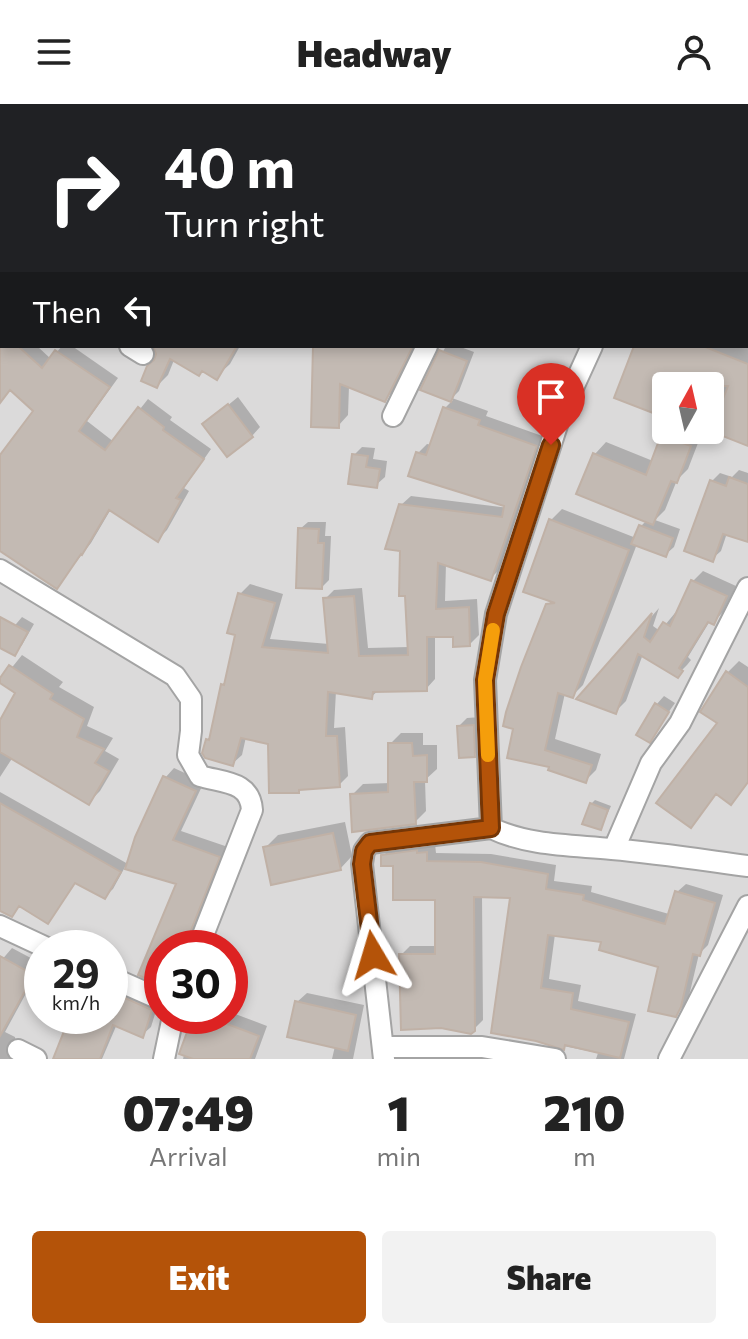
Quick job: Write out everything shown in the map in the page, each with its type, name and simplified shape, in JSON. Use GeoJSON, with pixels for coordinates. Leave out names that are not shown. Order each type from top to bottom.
{"type":"FeatureCollection","features":[{"type":"Feature","properties":{"kind":"street"},"geometry":{"type":"LineString","coordinates":[[393,416],[426,348]]}},
{"type":"Feature","properties":{"kind":"street"},"geometry":{"type":"LineString","coordinates":[[491,828],[485,680],[496,614],[560,416],[591,348]]}},
{"type":"Feature","properties":{"kind":"street"},"geometry":{"type":"LineString","coordinates":[[2,577],[175,676],[191,699],[188,755],[200,776],[242,788],[251,797],[252,810],[205,930]]}},
{"type":"Feature","properties":{"kind":"street"},"geometry":{"type":"LineString","coordinates":[[614,849],[651,763],[680,723],[748,588]]}},
{"type":"Feature","properties":{"kind":"street"},"geometry":{"type":"LineString","coordinates":[[555,1059],[482,1047],[384,1053],[362,864],[364,851],[370,843],[491,828],[512,838],[558,845],[748,866]]}},
{"type":"Feature","properties":{"kind":"street"},"geometry":{"type":"LineString","coordinates":[[669,1059],[748,906]]}},
{"type":"Feature","properties":{"kind":"street"},"geometry":{"type":"LineString","coordinates":[[2,931],[24,939]]}},
{"type":"Feature","properties":{"kind":"street"},"geometry":{"type":"LineString","coordinates":[[164,1059],[169,1034]]}},
{"type":"Feature","properties":{"kind":"shaded area"},"geometry":{"type":"Polygon","coordinates":[[[0,348],[748,348],[748,1059],[0,1059],[0,348]]]}},
{"type":"Feature","properties":{"kind":"building"},"geometry":{"type":"Polygon","coordinates":[[[0,348],[20,348],[42,368],[55,350],[110,387],[79,431],[105,450],[138,407],[164,427],[163,430],[204,459],[176,498],[181,500],[158,542],[109,510],[57,589],[0,551],[0,455],[33,411],[10,390],[0,403],[0,348]]]}},
{"type":"Feature","properties":{"kind":"building"},"geometry":{"type":"Polygon","coordinates":[[[154,348],[236,348],[217,380],[202,371],[199,376],[170,359],[157,388],[141,381],[156,354],[154,348]]]}},
{"type":"Feature","properties":{"kind":"building"},"geometry":{"type":"Polygon","coordinates":[[[313,348],[412,348],[385,402],[340,384],[339,428],[311,427],[313,348]]]}},
{"type":"Feature","properties":{"kind":"building"},"geometry":{"type":"Polygon","coordinates":[[[633,348],[708,348],[748,364],[748,446],[724,437],[724,396],[728,386],[724,386],[724,372],[652,372],[652,413],[614,398],[633,348]]]}},
{"type":"Feature","properties":{"kind":"building"},"geometry":{"type":"Polygon","coordinates":[[[439,350],[467,361],[451,402],[420,390],[439,350]]]}},
{"type":"Feature","properties":{"kind":"building"},"geometry":{"type":"Polygon","coordinates":[[[228,404],[253,437],[227,457],[202,424],[228,404]]]}},
{"type":"Feature","properties":{"kind":"building"},"geometry":{"type":"Polygon","coordinates":[[[443,407],[480,420],[478,425],[537,446],[491,581],[438,563],[436,609],[469,607],[470,646],[453,647],[453,637],[427,637],[427,691],[373,692],[372,699],[328,692],[326,736],[337,736],[340,787],[299,790],[299,793],[269,793],[268,744],[241,738],[233,766],[205,758],[202,753],[206,739],[209,740],[235,635],[227,633],[238,593],[275,603],[262,647],[328,653],[323,598],[354,596],[359,656],[408,655],[405,596],[399,596],[400,551],[385,549],[399,504],[502,517],[504,506],[408,476],[416,452],[426,455],[443,407]]]}},
{"type":"Feature","properties":{"kind":"building"},"geometry":{"type":"Polygon","coordinates":[[[658,444],[691,446],[677,483],[671,481],[653,525],[576,494],[593,453],[646,475],[658,444]]]}},
{"type":"Feature","properties":{"kind":"building"},"geometry":{"type":"Polygon","coordinates":[[[352,454],[368,456],[366,467],[380,469],[377,488],[348,484],[352,454]]]}},
{"type":"Feature","properties":{"kind":"building"},"geometry":{"type":"Polygon","coordinates":[[[729,477],[748,484],[748,542],[723,534],[713,562],[684,551],[710,480],[726,486],[729,477]]]}},
{"type":"Feature","properties":{"kind":"building"},"geometry":{"type":"Polygon","coordinates":[[[549,519],[629,550],[573,698],[558,693],[545,750],[592,765],[586,783],[548,770],[549,767],[507,758],[513,729],[503,726],[506,712],[546,604],[555,603],[523,592],[549,519]]]}},
{"type":"Feature","properties":{"kind":"building"},"geometry":{"type":"Polygon","coordinates":[[[639,525],[673,538],[666,557],[631,544],[639,525]]]}},
{"type":"Feature","properties":{"kind":"building"},"geometry":{"type":"Polygon","coordinates":[[[298,528],[319,529],[318,543],[324,543],[322,589],[296,588],[298,528]]]}},
{"type":"Feature","properties":{"kind":"building"},"geometry":{"type":"Polygon","coordinates":[[[691,580],[727,596],[714,625],[708,622],[679,668],[683,671],[678,678],[638,654],[616,714],[576,699],[652,613],[644,637],[650,642],[663,622],[670,626],[691,580]]]}},
{"type":"Feature","properties":{"kind":"building"},"geometry":{"type":"Polygon","coordinates":[[[0,617],[28,632],[15,656],[0,648],[0,617]]]}},
{"type":"Feature","properties":{"kind":"building"},"geometry":{"type":"Polygon","coordinates":[[[9,665],[53,694],[50,699],[84,719],[77,737],[104,749],[95,763],[109,771],[89,805],[0,752],[0,720],[15,693],[0,683],[9,665]]]}},
{"type":"Feature","properties":{"kind":"building"},"geometry":{"type":"Polygon","coordinates":[[[726,671],[748,687],[748,782],[731,805],[716,794],[691,828],[656,803],[717,723],[700,712],[726,671]]]}},
{"type":"Feature","properties":{"kind":"building"},"geometry":{"type":"Polygon","coordinates":[[[655,703],[669,712],[650,743],[636,735],[655,703]]]}},
{"type":"Feature","properties":{"kind":"building"},"geometry":{"type":"Polygon","coordinates":[[[474,725],[475,757],[459,758],[457,726],[474,725]]]}},
{"type":"Feature","properties":{"kind":"building"},"geometry":{"type":"Polygon","coordinates":[[[388,743],[412,743],[413,756],[427,755],[427,782],[414,782],[416,824],[352,832],[350,794],[388,792],[388,743]]]}},
{"type":"Feature","properties":{"kind":"building"},"geometry":{"type":"Polygon","coordinates":[[[163,776],[196,791],[173,840],[220,857],[191,930],[157,930],[176,884],[125,869],[135,837],[163,776]]]}},
{"type":"Feature","properties":{"kind":"building"},"geometry":{"type":"Polygon","coordinates":[[[0,803],[121,872],[105,899],[75,883],[48,924],[19,906],[12,917],[0,911],[0,803]]]}},
{"type":"Feature","properties":{"kind":"building"},"geometry":{"type":"Polygon","coordinates":[[[590,803],[608,810],[601,830],[582,824],[590,803]]]}},
{"type":"Feature","properties":{"kind":"building"},"geometry":{"type":"Polygon","coordinates":[[[333,833],[341,870],[271,885],[263,847],[333,833]]]}},
{"type":"Feature","properties":{"kind":"building"},"geometry":{"type":"Polygon","coordinates":[[[417,850],[417,853],[427,852],[427,861],[481,862],[548,874],[546,889],[584,895],[583,900],[665,924],[675,891],[715,903],[700,956],[693,954],[676,1017],[648,1011],[658,967],[599,950],[601,942],[548,935],[541,988],[573,993],[571,1009],[629,1022],[620,1058],[565,1045],[564,1050],[536,1041],[491,1033],[510,898],[474,897],[475,1031],[471,1034],[441,1028],[401,1030],[399,954],[435,954],[435,900],[393,900],[393,866],[381,866],[381,855],[417,850]]]}},
{"type":"Feature","properties":{"kind":"building"},"geometry":{"type":"Polygon","coordinates":[[[0,956],[24,969],[24,993],[0,1036],[0,956]]]}},
{"type":"Feature","properties":{"kind":"building"},"geometry":{"type":"Polygon","coordinates":[[[144,961],[144,978],[138,975],[144,961]]]}},
{"type":"Feature","properties":{"kind":"building"},"geometry":{"type":"Polygon","coordinates":[[[128,999],[144,1006],[143,1038],[128,1032],[128,999]]]}},
{"type":"Feature","properties":{"kind":"building"},"geometry":{"type":"Polygon","coordinates":[[[295,1001],[356,1015],[348,1051],[287,1037],[295,1001]]]}},
{"type":"Feature","properties":{"kind":"building"},"geometry":{"type":"Polygon","coordinates":[[[248,1032],[259,1036],[250,1059],[193,1059],[179,1054],[186,1034],[248,1032]]]}},
{"type":"Feature","properties":{"kind":"building"},"geometry":{"type":"Polygon","coordinates":[[[63,1034],[110,1034],[100,1059],[53,1059],[63,1034]]]}},
{"type":"Feature","properties":{"kind":"slow traffic"},"geometry":{"type":"LineString","coordinates":[[488,755],[485,680],[493,630]]}},
{"type":"Feature","properties":{"kind":"route"},"geometry":{"type":"LineString","coordinates":[[373,955],[362,864],[364,851],[370,843],[491,828],[485,680],[496,614],[551,445]]}}]}
